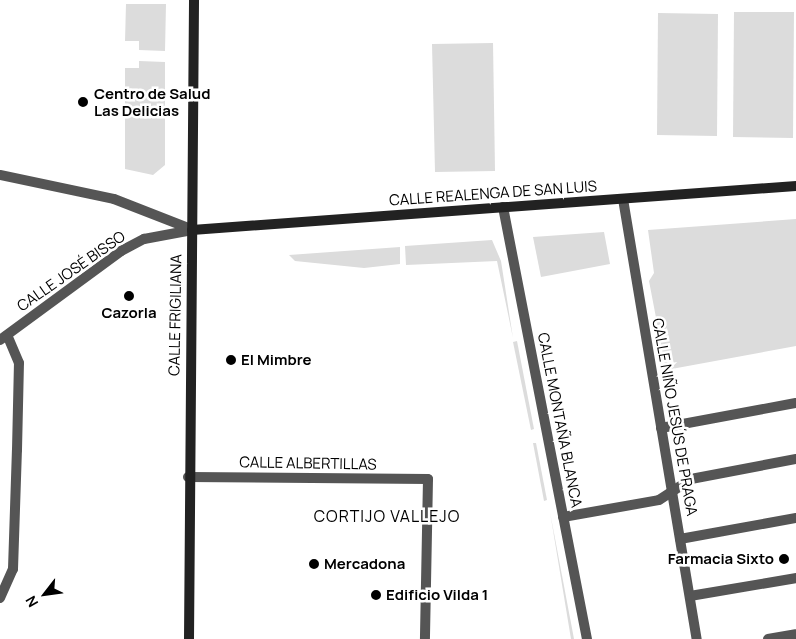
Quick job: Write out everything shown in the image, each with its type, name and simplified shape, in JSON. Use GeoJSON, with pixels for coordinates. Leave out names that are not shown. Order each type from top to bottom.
{"type":"FeatureCollection","features":[{"type":"Feature","properties":{"kind":"main road","name":"CALLE FRIGILIANA"},"geometry":{"type":"LineString","coordinates":[[185,636],[194,0]]}},
{"type":"Feature","properties":{"kind":"main road","name":"CALLE REALENGA DE SAN LUIS"},"geometry":{"type":"LineString","coordinates":[[192,230],[796,186]]}},
{"type":"Feature","properties":{"kind":"street"},"geometry":{"type":"LineString","coordinates":[[0,176],[114,199],[192,230]]}},
{"type":"Feature","properties":{"kind":"street","name":"CALLE NIÑO JESÚS DE PRAGA"},"geometry":{"type":"LineString","coordinates":[[623,199],[697,639]]}},
{"type":"Feature","properties":{"kind":"street","name":"CALLE MONTAÑA BLANCA"},"geometry":{"type":"LineString","coordinates":[[503,207],[587,639]]}},
{"type":"Feature","properties":{"kind":"street","name":"CALLE JOSÉ BISSO"},"geometry":{"type":"LineString","coordinates":[[3,337],[121,251],[144,239],[192,230]]}},
{"type":"Feature","properties":{"kind":"street"},"geometry":{"type":"LineString","coordinates":[[0,598],[12,569],[19,363],[3,337]]}},
{"type":"Feature","properties":{"kind":"street"},"geometry":{"type":"LineString","coordinates":[[661,428],[796,402]]}},
{"type":"Feature","properties":{"kind":"street"},"geometry":{"type":"LineString","coordinates":[[563,517],[659,500],[691,479],[796,459]]}},
{"type":"Feature","properties":{"kind":"street","name":"CALLE ALBERTILLAS"},"geometry":{"type":"LineString","coordinates":[[188,477],[428,479],[425,639]]}},
{"type":"Feature","properties":{"kind":"street"},"geometry":{"type":"LineString","coordinates":[[680,539],[796,518]]}},
{"type":"Feature","properties":{"kind":"street"},"geometry":{"type":"LineString","coordinates":[[690,596],[796,578]]}},
{"type":"Feature","properties":{"kind":"street"},"geometry":{"type":"LineString","coordinates":[[768,639],[796,634]]}},
{"type":"Feature","properties":{"kind":"shaded area"},"geometry":{"type":"Polygon","coordinates":[[[126,4],[166,4],[165,51],[139,50],[139,41],[125,41],[126,4]]]}},
{"type":"Feature","properties":{"kind":"shaded area"},"geometry":{"type":"Polygon","coordinates":[[[734,12],[794,12],[793,138],[733,137],[734,12]]]}},
{"type":"Feature","properties":{"kind":"shaded area"},"geometry":{"type":"Polygon","coordinates":[[[658,13],[718,14],[717,136],[657,135],[658,13]]]}},
{"type":"Feature","properties":{"kind":"shaded area"},"geometry":{"type":"Polygon","coordinates":[[[493,43],[495,171],[435,172],[432,44],[493,43]]]}},
{"type":"Feature","properties":{"kind":"shaded area"},"geometry":{"type":"Polygon","coordinates":[[[139,61],[165,62],[165,165],[153,175],[125,169],[125,68],[139,68],[139,61]]]}},
{"type":"Feature","properties":{"kind":"shaded area"},"geometry":{"type":"Polygon","coordinates":[[[796,219],[796,346],[666,370],[649,281],[654,273],[648,230],[796,219]]]}},
{"type":"Feature","properties":{"kind":"shaded area"},"geometry":{"type":"Polygon","coordinates":[[[604,232],[610,264],[541,277],[533,237],[604,232]]]}},
{"type":"Feature","properties":{"kind":"shaded area"},"geometry":{"type":"Polygon","coordinates":[[[492,240],[501,261],[513,338],[497,261],[406,265],[405,246],[492,240]]]}},
{"type":"Feature","properties":{"kind":"shaded area"},"geometry":{"type":"Polygon","coordinates":[[[400,247],[400,264],[364,268],[295,261],[289,255],[400,247]]]}},
{"type":"Feature","properties":{"kind":"shaded area"},"geometry":{"type":"Polygon","coordinates":[[[517,341],[534,429],[531,430],[513,342],[517,341]]]}},
{"type":"Feature","properties":{"kind":"shaded area"},"geometry":{"type":"Polygon","coordinates":[[[533,443],[536,443],[547,500],[544,501],[533,443]]]}},
{"type":"Feature","properties":{"kind":"shaded area"},"geometry":{"type":"Polygon","coordinates":[[[550,512],[574,639],[571,639],[550,512]]]}},
{"type":"Feature","properties":{"kind":"place","name":"Centro de Salud Las Delicias"},"geometry":{"type":"Point","coordinates":[83,102]}},
{"type":"Feature","properties":{"kind":"place","name":"Cazorla"},"geometry":{"type":"Point","coordinates":[129,296]}},
{"type":"Feature","properties":{"kind":"place","name":"El Mimbre"},"geometry":{"type":"Point","coordinates":[231,360]}},
{"type":"Feature","properties":{"kind":"place","name":"Farmacia Sixto"},"geometry":{"type":"Point","coordinates":[784,559]}},
{"type":"Feature","properties":{"kind":"place","name":"Mercadona"},"geometry":{"type":"Point","coordinates":[314,564]}},
{"type":"Feature","properties":{"kind":"place","name":"Edificio Vilda 1"},"geometry":{"type":"Point","coordinates":[376,595]}},
{"type":"Feature","properties":{"kind":"district","name":"CORTIJO VALLEJO"},"geometry":{"type":"Point","coordinates":[387,516]}}]}
